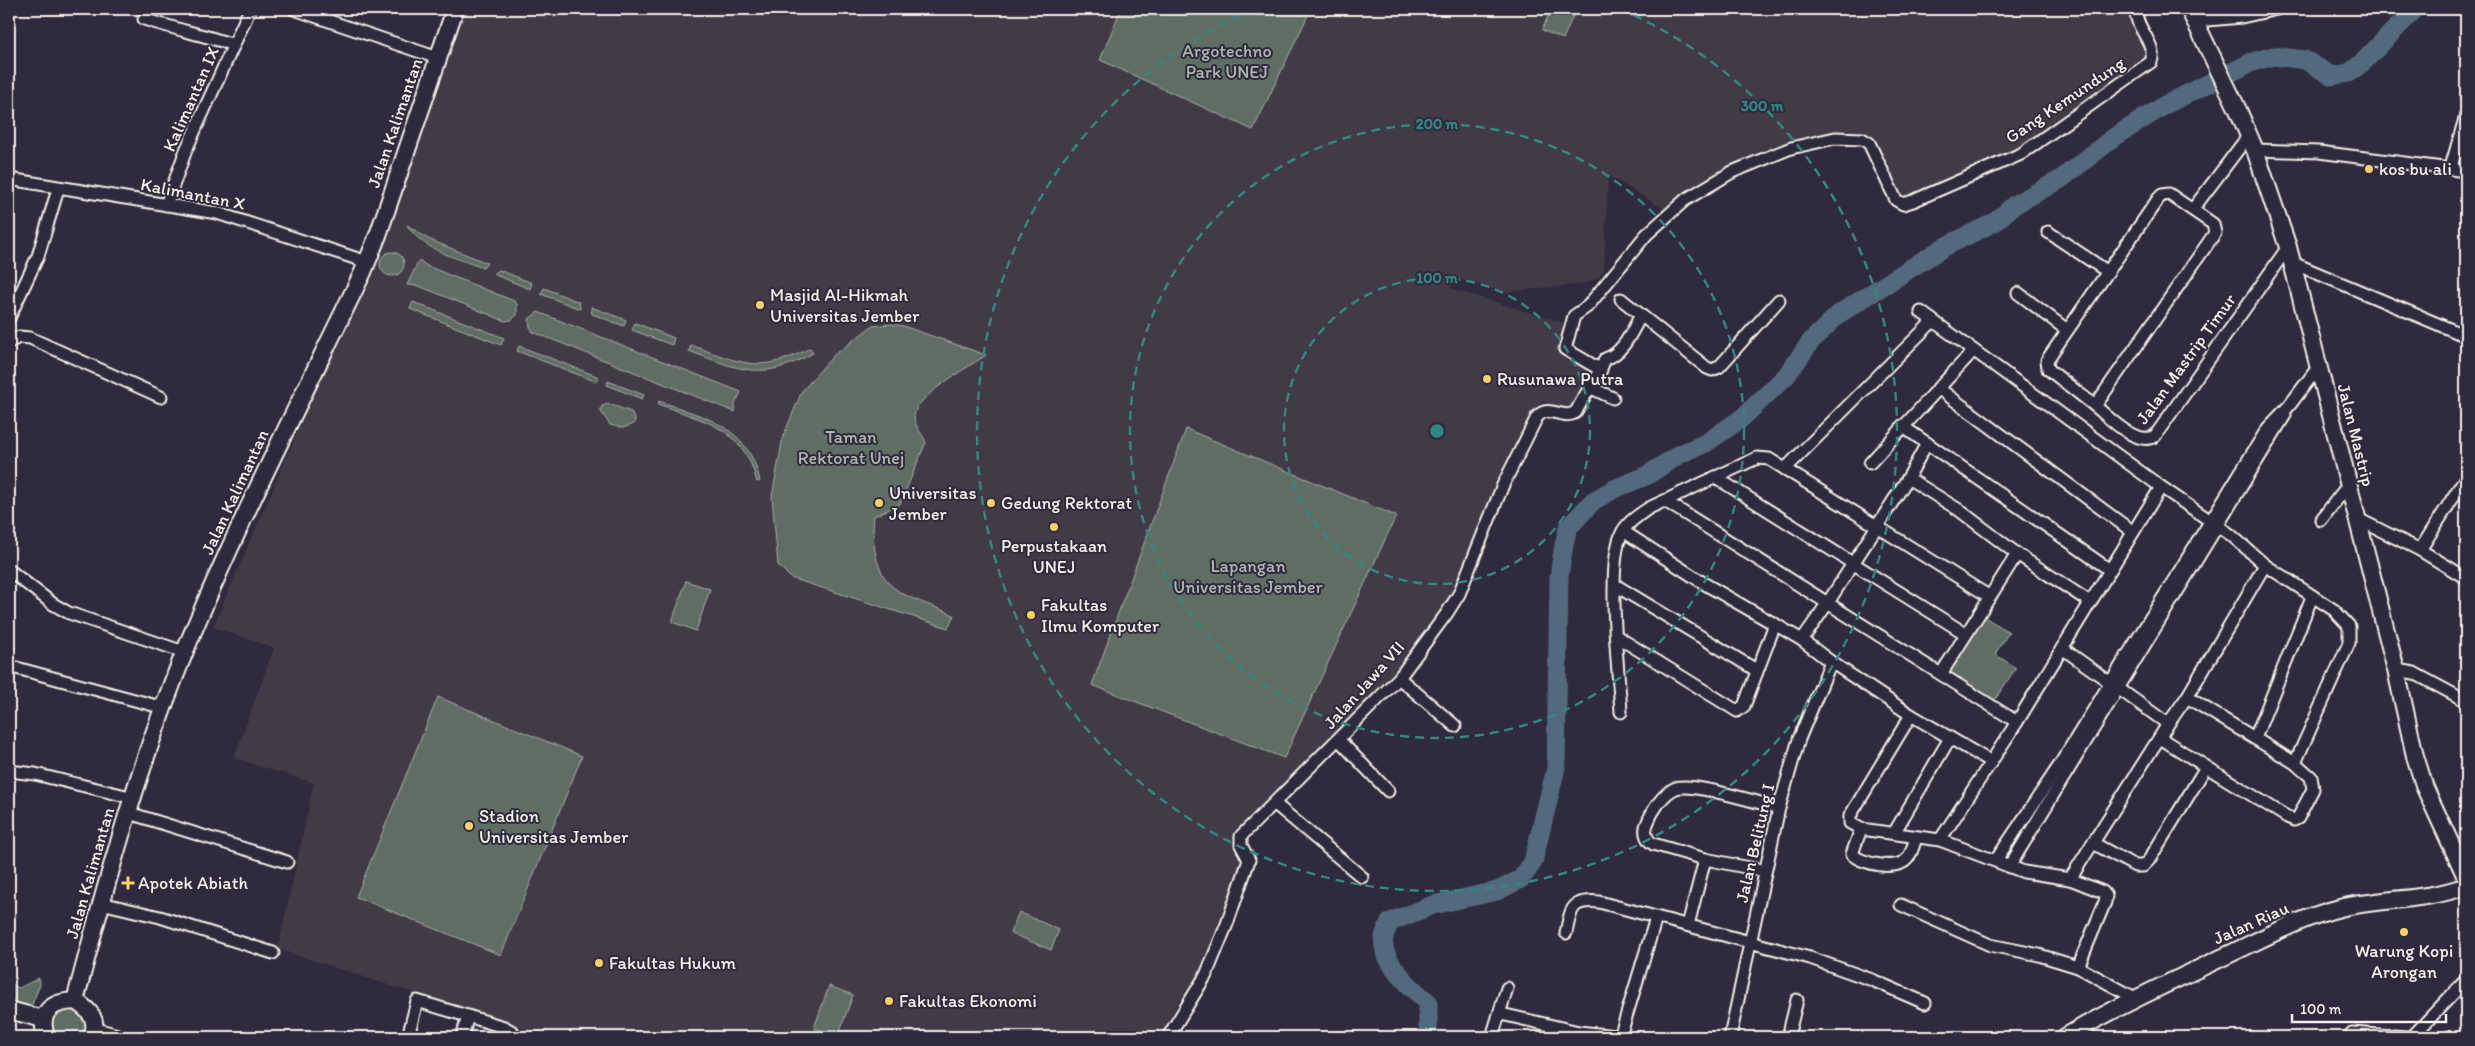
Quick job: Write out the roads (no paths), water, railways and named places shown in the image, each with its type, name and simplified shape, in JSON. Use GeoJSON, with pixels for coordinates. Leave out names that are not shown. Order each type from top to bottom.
{"type":"FeatureCollection","features":[{"type":"Feature","properties":{"kind":"main road","name":"Jalan Kalimantan"},"geometry":{"type":"LineString","coordinates":[[75,1001],[101,903],[131,806],[184,652],[227,554],[367,262],[455,9]]}},
{"type":"Feature","properties":{"kind":"main road","name":"Jalan Mastrip"},"geometry":{"type":"LineString","coordinates":[[2192,15],[2249,135],[2288,247],[2425,788],[2466,877]]}},
{"type":"Feature","properties":{"kind":"main road","name":"Jalan Riau"},"geometry":{"type":"LineString","coordinates":[[2065,1037],[2137,999],[2279,931],[2338,908],[2433,896],[2466,886]]}},
{"type":"Feature","properties":{"kind":"main road"},"geometry":{"type":"LineString","coordinates":[[46,1037],[42,1026],[46,1012],[56,1004],[75,1001],[91,1013],[95,1024],[93,1034],[116,1037]]}},
{"type":"Feature","properties":{"kind":"main road"},"geometry":{"type":"LineString","coordinates":[[9,1010],[43,1019]]}},
{"type":"Feature","properties":{"kind":"street","name":"Kalimantan IX"},"geometry":{"type":"LineString","coordinates":[[166,205],[186,150],[250,9]]}},
{"type":"Feature","properties":{"kind":"street"},"geometry":{"type":"LineString","coordinates":[[294,9],[438,58]]}},
{"type":"Feature","properties":{"kind":"street","name":"Gang Kemundung"},"geometry":{"type":"LineString","coordinates":[[1601,370],[1565,349],[1574,316],[1588,306],[1662,218],[1684,200],[1732,172],[1791,148],[1835,138],[1862,139],[1869,143],[1896,200],[1903,204],[1913,201],[2021,154],[2151,62],[2153,53],[2135,19],[2136,9]]}},
{"type":"Feature","properties":{"kind":"street"},"geometry":{"type":"LineString","coordinates":[[2192,15],[2242,16],[2277,9]]}},
{"type":"Feature","properties":{"kind":"street"},"geometry":{"type":"LineString","coordinates":[[144,19],[181,32],[200,34],[234,45]]}},
{"type":"Feature","properties":{"kind":"street"},"geometry":{"type":"LineString","coordinates":[[2451,168],[2466,115]]}},
{"type":"Feature","properties":{"kind":"street"},"geometry":{"type":"LineString","coordinates":[[2193,209],[2249,135]]}},
{"type":"Feature","properties":{"kind":"street"},"geometry":{"type":"LineString","coordinates":[[2255,150],[2319,152],[2466,171]]}},
{"type":"Feature","properties":{"kind":"street","name":"Kalimantan X"},"geometry":{"type":"LineString","coordinates":[[9,180],[217,213],[247,221],[367,262]]}},
{"type":"Feature","properties":{"kind":"street"},"geometry":{"type":"LineString","coordinates":[[9,318],[38,256],[58,189]]}},
{"type":"Feature","properties":{"kind":"street"},"geometry":{"type":"LineString","coordinates":[[2169,194],[2193,209],[2213,224],[2216,229],[2214,235],[2095,406],[2046,366],[2048,358],[2108,272],[2162,195],[2169,194]]}},
{"type":"Feature","properties":{"kind":"street"},"geometry":{"type":"LineString","coordinates":[[2048,232],[2108,272]]}},
{"type":"Feature","properties":{"kind":"street","name":"Jalan Mastrip Timur"},"geometry":{"type":"LineString","coordinates":[[2095,406],[2135,436],[2148,439],[2156,436],[2288,247]]}},
{"type":"Feature","properties":{"kind":"street"},"geometry":{"type":"LineString","coordinates":[[2293,264],[2466,336]]}},
{"type":"Feature","properties":{"kind":"street"},"geometry":{"type":"LineString","coordinates":[[2018,293],[2067,330]]}},
{"type":"Feature","properties":{"kind":"street"},"geometry":{"type":"LineString","coordinates":[[1622,299],[1707,368],[1714,370],[1719,367],[1779,300]]}},
{"type":"Feature","properties":{"kind":"street"},"geometry":{"type":"LineString","coordinates":[[1921,312],[2160,487],[2214,523],[2265,565],[2343,618],[2349,626],[2351,635],[2294,762]]}},
{"type":"Feature","properties":{"kind":"street","name":"Jalan Jawa VII"},"geometry":{"type":"LineString","coordinates":[[1168,1037],[1201,985],[1227,924],[1249,860],[1241,845],[1241,836],[1399,678],[1460,594],[1503,485],[1537,417],[1542,412],[1549,410],[1566,415],[1574,414],[1601,370],[1605,359],[1613,356],[1620,350],[1641,315]]}},
{"type":"Feature","properties":{"kind":"street"},"geometry":{"type":"LineString","coordinates":[[1785,469],[1933,321]]}},
{"type":"Feature","properties":{"kind":"street"},"geometry":{"type":"LineString","coordinates":[[9,342],[20,337],[30,338],[161,397]]}},
{"type":"Feature","properties":{"kind":"street"},"geometry":{"type":"LineString","coordinates":[[1870,463],[1902,426],[1974,351]]}},
{"type":"Feature","properties":{"kind":"street"},"geometry":{"type":"LineString","coordinates":[[2009,867],[2063,769],[2257,453],[2268,428],[2289,406],[2319,366]]}},
{"type":"Feature","properties":{"kind":"street"},"geometry":{"type":"LineString","coordinates":[[1589,387],[1612,398]]}},
{"type":"Feature","properties":{"kind":"street"},"geometry":{"type":"LineString","coordinates":[[1938,388],[2133,532]]}},
{"type":"Feature","properties":{"kind":"street"},"geometry":{"type":"LineString","coordinates":[[1902,426],[2110,570]]}},
{"type":"Feature","properties":{"kind":"street"},"geometry":{"type":"LineString","coordinates":[[1802,640],[1853,565],[1908,478],[1927,443]]}},
{"type":"Feature","properties":{"kind":"street"},"geometry":{"type":"LineString","coordinates":[[1622,712],[1616,636],[1615,585],[1619,543],[1623,531],[1635,518],[1665,501],[1759,457],[1769,459],[1878,525],[1990,597]]}},
{"type":"Feature","properties":{"kind":"street"},"geometry":{"type":"LineString","coordinates":[[1715,477],[1966,634]]}},
{"type":"Feature","properties":{"kind":"street"},"geometry":{"type":"LineString","coordinates":[[2420,550],[2466,477]]}},
{"type":"Feature","properties":{"kind":"street"},"geometry":{"type":"LineString","coordinates":[[1908,478],[1959,510],[2017,554],[2090,602]]}},
{"type":"Feature","properties":{"kind":"street"},"geometry":{"type":"LineString","coordinates":[[2320,520],[2348,485]]}},
{"type":"Feature","properties":{"kind":"street"},"geometry":{"type":"LineString","coordinates":[[1940,840],[2017,722],[2160,487]]}},
{"type":"Feature","properties":{"kind":"street"},"geometry":{"type":"LineString","coordinates":[[1665,501],[2017,722]]}},
{"type":"Feature","properties":{"kind":"street"},"geometry":{"type":"LineString","coordinates":[[2356,518],[2420,550],[2466,578]]}},
{"type":"Feature","properties":{"kind":"street"},"geometry":{"type":"LineString","coordinates":[[1623,531],[1705,584],[1802,640],[1831,662],[1911,714],[1990,762]]}},
{"type":"Feature","properties":{"kind":"street"},"geometry":{"type":"LineString","coordinates":[[1941,674],[2017,554]]}},
{"type":"Feature","properties":{"kind":"street"},"geometry":{"type":"LineString","coordinates":[[2070,879],[2187,697],[2265,565]]}},
{"type":"Feature","properties":{"kind":"street"},"geometry":{"type":"LineString","coordinates":[[9,570],[53,604],[69,613],[184,652]]}},
{"type":"Feature","properties":{"kind":"street"},"geometry":{"type":"LineString","coordinates":[[1615,585],[1756,670]]}},
{"type":"Feature","properties":{"kind":"street"},"geometry":{"type":"LineString","coordinates":[[2255,738],[2312,597]]}},
{"type":"Feature","properties":{"kind":"street"},"geometry":{"type":"LineString","coordinates":[[1616,636],[1736,711],[1740,711],[1744,706],[1756,670],[1775,624]]}},
{"type":"Feature","properties":{"kind":"street"},"geometry":{"type":"LineString","coordinates":[[2062,648],[2168,724]]}},
{"type":"Feature","properties":{"kind":"street","name":"Jalan Belitung I"},"geometry":{"type":"LineString","coordinates":[[1730,1037],[1752,943],[1779,808],[1799,739],[1831,662]]}},
{"type":"Feature","properties":{"kind":"street"},"geometry":{"type":"LineString","coordinates":[[9,666],[164,708]]}},
{"type":"Feature","properties":{"kind":"street"},"geometry":{"type":"LineString","coordinates":[[2396,670],[2414,673],[2466,701]]}},
{"type":"Feature","properties":{"kind":"street"},"geometry":{"type":"LineString","coordinates":[[1399,678],[1455,726]]}},
{"type":"Feature","properties":{"kind":"street"},"geometry":{"type":"LineString","coordinates":[[2160,738],[2294,820],[2301,813],[2314,786],[2311,777],[2294,762],[2187,697]]}},
{"type":"Feature","properties":{"kind":"street"},"geometry":{"type":"LineString","coordinates":[[1911,714],[1850,816],[1850,823],[1861,829],[1940,840],[2024,872],[2070,879],[2103,892],[2106,896],[2103,910],[2078,967]]}},
{"type":"Feature","properties":{"kind":"street"},"geometry":{"type":"LineString","coordinates":[[1894,833],[1950,738]]}},
{"type":"Feature","properties":{"kind":"street"},"geometry":{"type":"LineString","coordinates":[[1339,740],[1388,790]]}},
{"type":"Feature","properties":{"kind":"street"},"geometry":{"type":"LineString","coordinates":[[2093,843],[2135,866],[2143,866],[2149,860],[2206,767]]}},
{"type":"Feature","properties":{"kind":"street"},"geometry":{"type":"LineString","coordinates":[[1996,860],[2063,769]]}},
{"type":"Feature","properties":{"kind":"street"},"geometry":{"type":"LineString","coordinates":[[9,771],[35,774],[287,862]]}},
{"type":"Feature","properties":{"kind":"street"},"geometry":{"type":"LineString","coordinates":[[1765,871],[1705,859],[1653,844],[1648,840],[1646,833],[1648,822],[1659,802],[1670,791],[1687,787],[1779,808]]}},
{"type":"Feature","properties":{"kind":"street"},"geometry":{"type":"LineString","coordinates":[[1275,804],[1362,877]]}},
{"type":"Feature","properties":{"kind":"street"},"geometry":{"type":"LineString","coordinates":[[1861,829],[1853,846],[1852,854],[1872,864],[1891,865],[1904,862],[1909,857],[1916,837]]}},
{"type":"Feature","properties":{"kind":"street"},"geometry":{"type":"LineString","coordinates":[[1688,925],[1705,859]]}},
{"type":"Feature","properties":{"kind":"street"},"geometry":{"type":"LineString","coordinates":[[1566,933],[1571,910],[1582,902],[1599,902],[1810,958],[1872,980],[1925,1003]]}},
{"type":"Feature","properties":{"kind":"street"},"geometry":{"type":"LineString","coordinates":[[101,903],[160,917],[273,954]]}},
{"type":"Feature","properties":{"kind":"street"},"geometry":{"type":"LineString","coordinates":[[1901,905],[1990,945],[2039,955],[2078,967],[2137,999]]}},
{"type":"Feature","properties":{"kind":"street"},"geometry":{"type":"LineString","coordinates":[[1620,1037],[1656,918]]}},
{"type":"Feature","properties":{"kind":"street"},"geometry":{"type":"LineString","coordinates":[[2412,1037],[2466,980]]}},
{"type":"Feature","properties":{"kind":"street"},"geometry":{"type":"LineString","coordinates":[[1492,1037],[1501,1014],[1507,988]]}},
{"type":"Feature","properties":{"kind":"street"},"geometry":{"type":"LineString","coordinates":[[1788,1037],[1796,1000]]}},
{"type":"Feature","properties":{"kind":"street"},"geometry":{"type":"LineString","coordinates":[[408,1037],[417,1001],[498,1025],[511,1030],[515,1037]]}},
{"type":"Feature","properties":{"kind":"street"},"geometry":{"type":"LineString","coordinates":[[1501,1014],[1579,1035],[1624,1037]]}},
{"type":"Feature","properties":{"kind":"street"},"geometry":{"type":"LineString","coordinates":[[462,1037],[468,1016]]}},
{"type":"Feature","properties":{"kind":"street"},"geometry":{"type":"LineString","coordinates":[[2349,1037],[2351,1034],[2357,1033],[2407,1037]]}},
{"type":"Feature","properties":{"kind":"waterway"},"geometry":{"type":"LineString","coordinates":[[1428,1037],[1428,1002],[1406,982],[1392,964],[1384,946],[1384,935],[1390,922],[1433,905],[1497,891],[1521,879],[1533,862],[1556,768],[1559,576],[1564,545],[1568,528],[1593,501],[1614,489],[1646,476],[1680,454],[1706,443],[1742,418],[1786,376],[1812,340],[1839,314],[1944,247],[1995,222],[2014,205],[2061,179],[2113,138],[2165,105],[2252,62],[2274,56],[2305,60],[2332,76],[2349,73],[2363,62],[2415,9]]}},
{"type":"Feature","properties":{"kind":"place","name":"kos bu ali"},"geometry":{"type":"Point","coordinates":[2369,169]}},
{"type":"Feature","properties":{"kind":"place","name":"Masjid Al-Hikmah Universitas Jember"},"geometry":{"type":"Point","coordinates":[760,305]}},
{"type":"Feature","properties":{"kind":"place","name":"Rusunawa Putra"},"geometry":{"type":"Point","coordinates":[1487,379]}},
{"type":"Feature","properties":{"kind":"place","name":"Universitas Jember"},"geometry":{"type":"Point","coordinates":[879,503]}},
{"type":"Feature","properties":{"kind":"place","name":"Gedung Rektorat"},"geometry":{"type":"Point","coordinates":[991,503]}},
{"type":"Feature","properties":{"kind":"place","name":"Perpustakaan UNEJ"},"geometry":{"type":"Point","coordinates":[1054,527]}},
{"type":"Feature","properties":{"kind":"place","name":"Fakultas Ilmu Komputer"},"geometry":{"type":"Point","coordinates":[1031,615]}},
{"type":"Feature","properties":{"kind":"place","name":"Stadion Universitas Jember"},"geometry":{"type":"Point","coordinates":[469,826]}},
{"type":"Feature","properties":{"kind":"place","name":"Apotek Abiath"},"geometry":{"type":"Point","coordinates":[128,883]}},
{"type":"Feature","properties":{"kind":"place","name":"Warung Kopi Arongan"},"geometry":{"type":"Point","coordinates":[2404,932]}},
{"type":"Feature","properties":{"kind":"place","name":"Fakultas Hukum"},"geometry":{"type":"Point","coordinates":[599,963]}},
{"type":"Feature","properties":{"kind":"place","name":"Fakultas Ekonomi"},"geometry":{"type":"Point","coordinates":[889,1001]}},
{"type":"Feature","properties":{"kind":"park label","name":"Argotechno Park UNEJ"},"geometry":{"type":"Point","coordinates":[1227,61]}},
{"type":"Feature","properties":{"kind":"park label","name":"Taman Rektorat Unej"},"geometry":{"type":"Point","coordinates":[851,447]}},
{"type":"Feature","properties":{"kind":"park label","name":"Lapangan Universitas Jember"},"geometry":{"type":"Point","coordinates":[1248,576]}}]}
